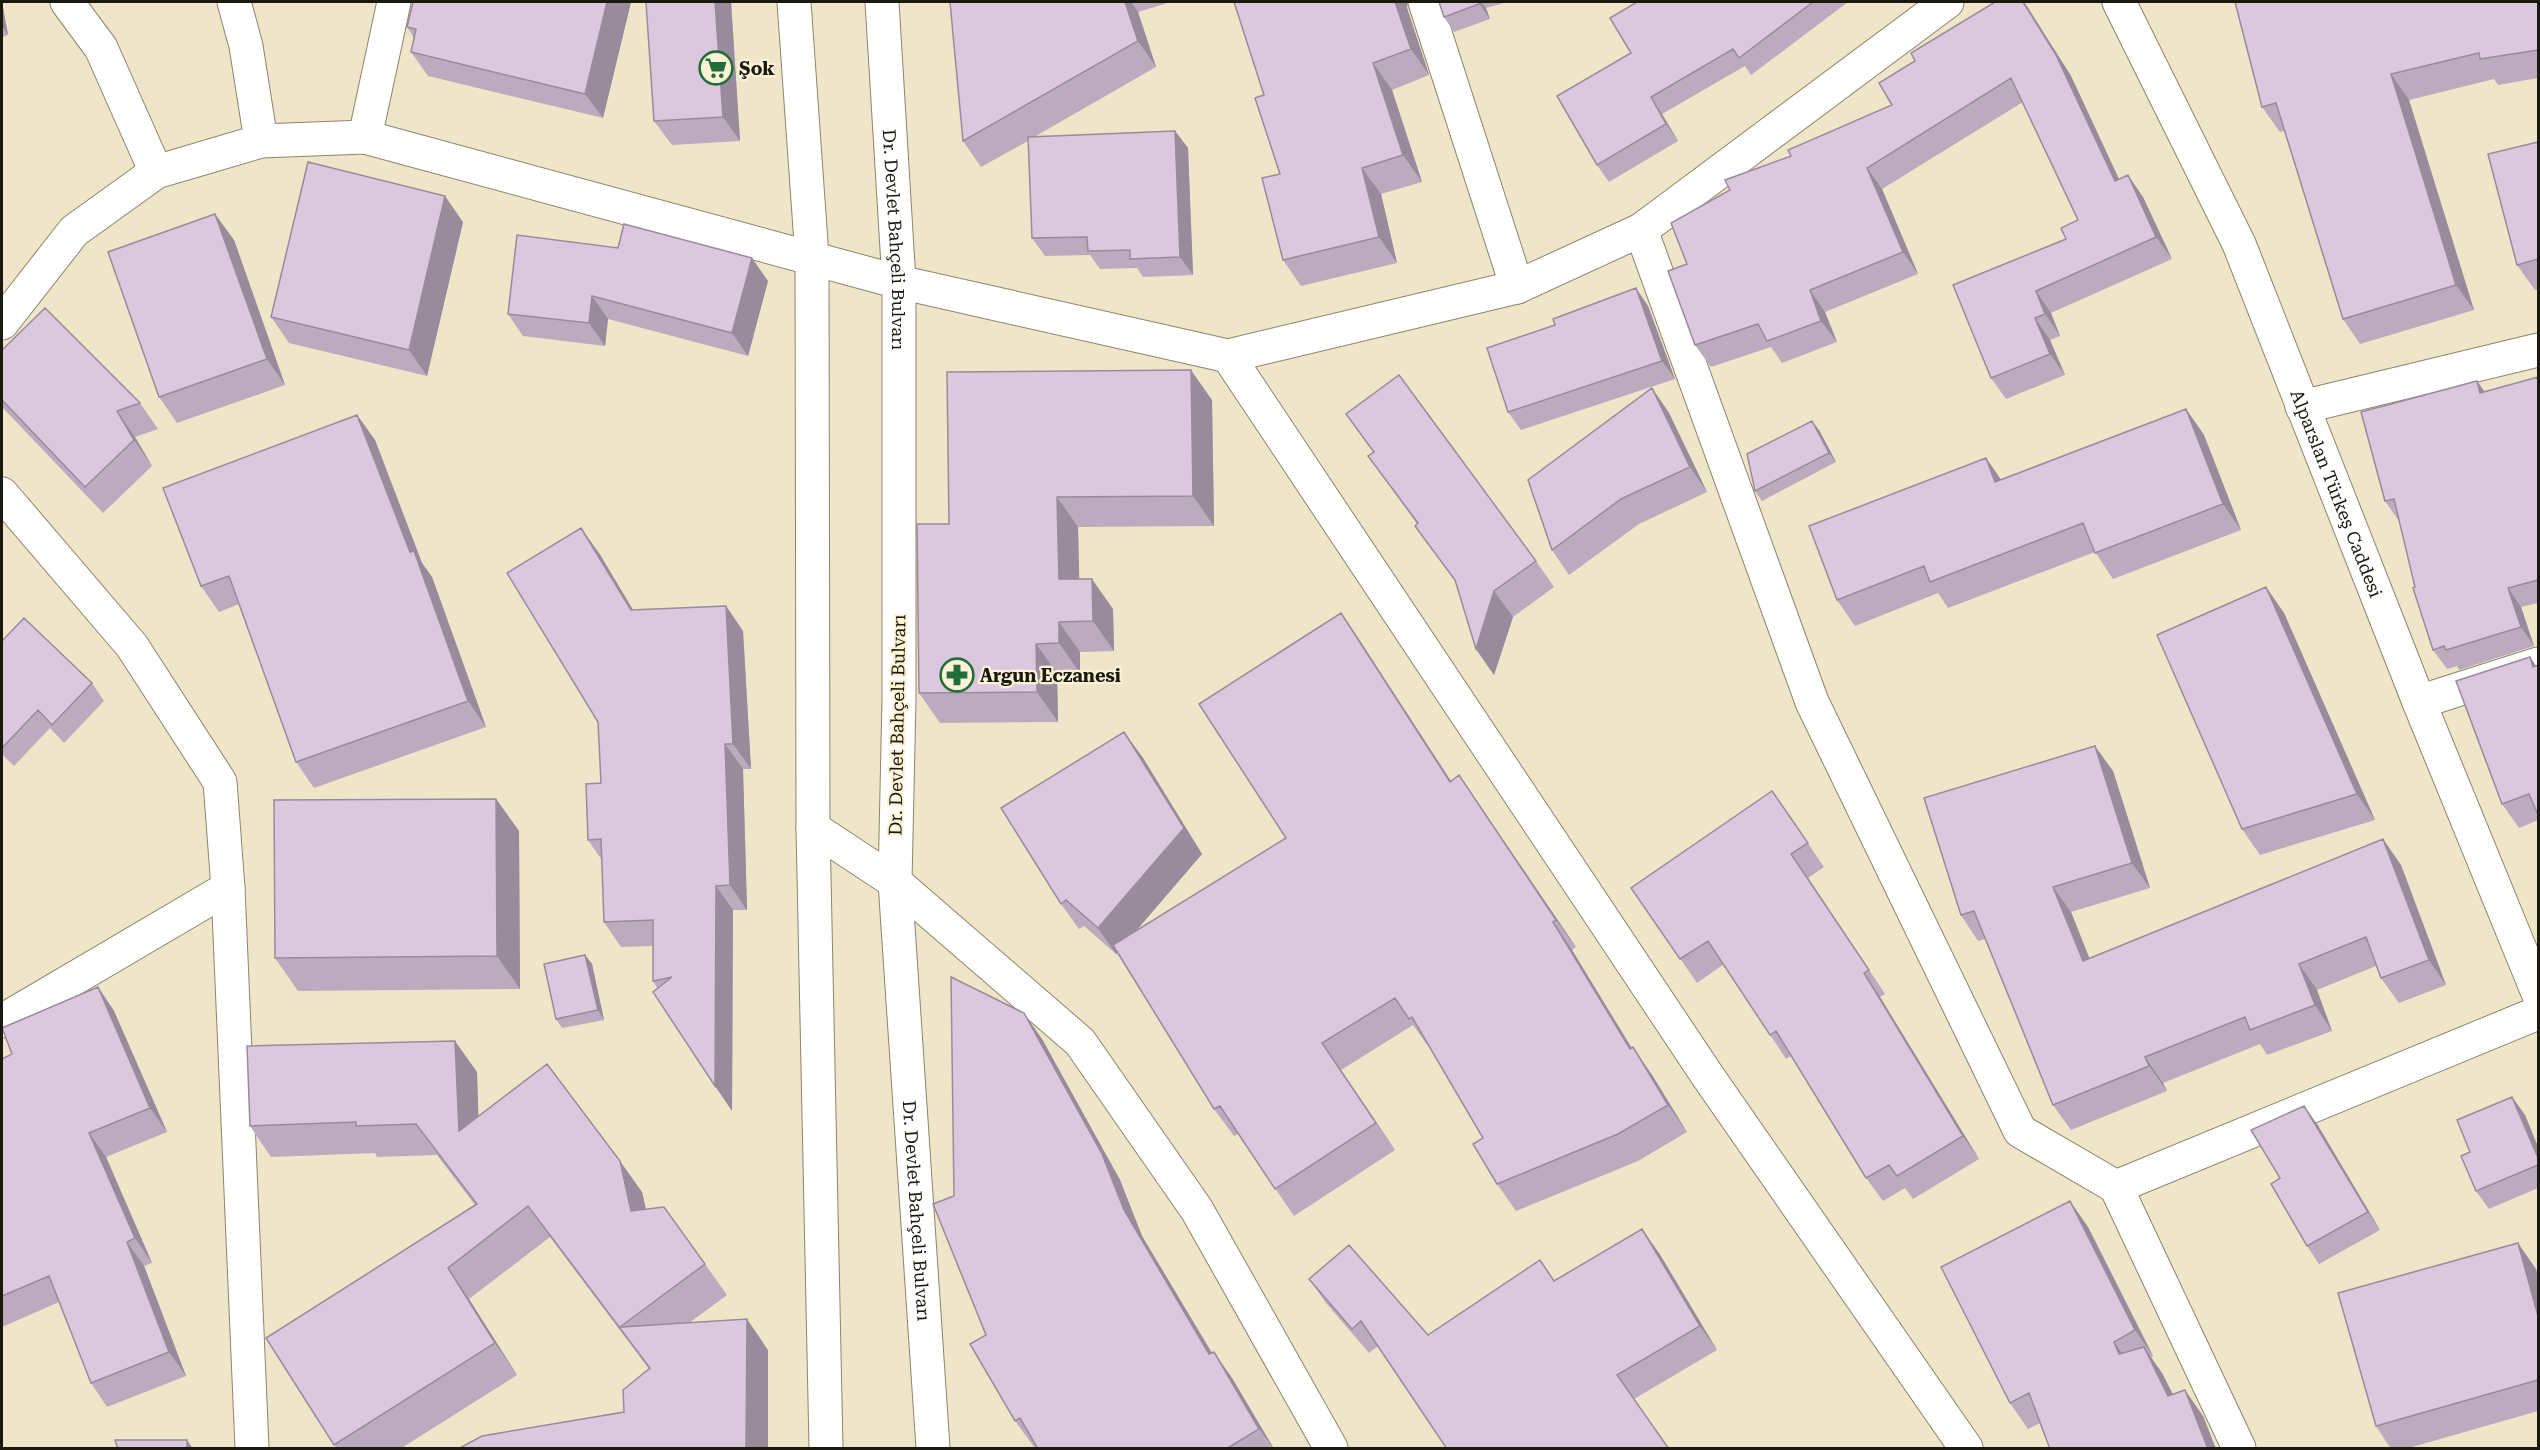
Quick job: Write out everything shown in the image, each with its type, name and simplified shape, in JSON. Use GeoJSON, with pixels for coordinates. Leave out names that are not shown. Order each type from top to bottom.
{"type":"FeatureCollection","features":[{"type":"Feature","properties":{"kind":"street"},"geometry":{"type":"LineString","coordinates":[[67,2],[101,48],[156,172]]}},
{"type":"Feature","properties":{"kind":"street"},"geometry":{"type":"LineString","coordinates":[[234,2],[246,46],[261,141]]}},
{"type":"Feature","properties":{"kind":"street"},"geometry":{"type":"LineString","coordinates":[[365,137],[394,2]]}},
{"type":"Feature","properties":{"kind":"street"},"geometry":{"type":"LineString","coordinates":[[794,2],[812,258],[813,828],[826,1449]]}},
{"type":"Feature","properties":{"kind":"street","name":"Dr. Devlet Bahçeli Bulvarı"},"geometry":{"type":"LineString","coordinates":[[882,2],[899,282],[899,699],[895,882],[933,1449]]}},
{"type":"Feature","properties":{"kind":"street"},"geometry":{"type":"LineString","coordinates":[[1425,2],[1517,286]]}},
{"type":"Feature","properties":{"kind":"street"},"geometry":{"type":"LineString","coordinates":[[2,323],[74,231],[156,172],[261,141],[365,137],[899,282],[1228,356],[1517,286],[1641,230],[1947,2]]}},
{"type":"Feature","properties":{"kind":"street","name":"Alparslan Türkeş Caddesi"},"geometry":{"type":"LineString","coordinates":[[2119,2],[2239,244],[2419,702],[2538,993]]}},
{"type":"Feature","properties":{"kind":"street"},"geometry":{"type":"LineString","coordinates":[[1641,230],[1812,702],[2020,1131],[2116,1187],[2239,1449]]}},
{"type":"Feature","properties":{"kind":"street"},"geometry":{"type":"LineString","coordinates":[[2302,407],[2538,350]]}},
{"type":"Feature","properties":{"kind":"street"},"geometry":{"type":"LineString","coordinates":[[1228,356],[1707,1075],[1966,1449]]}},
{"type":"Feature","properties":{"kind":"street"},"geometry":{"type":"LineString","coordinates":[[2,494],[132,646],[220,782],[228,888],[252,1449]]}},
{"type":"Feature","properties":{"kind":"street"},"geometry":{"type":"LineString","coordinates":[[2419,702],[2538,664]]}},
{"type":"Feature","properties":{"kind":"street"},"geometry":{"type":"LineString","coordinates":[[813,828],[895,882],[1080,1042],[1197,1210],[1331,1449]]}},
{"type":"Feature","properties":{"kind":"street"},"geometry":{"type":"LineString","coordinates":[[2,1021],[228,888]]}},
{"type":"Feature","properties":{"kind":"street"},"geometry":{"type":"LineString","coordinates":[[2116,1187],[2538,1012]]}},
{"type":"Feature","properties":{"kind":"building"},"geometry":{"type":"Polygon","coordinates":[[[413,2],[607,2],[585,94],[411,52],[416,29],[407,27],[413,2]]]}},
{"type":"Feature","properties":{"kind":"building"},"geometry":{"type":"Polygon","coordinates":[[[646,2],[715,2],[723,117],[654,121],[646,2]]]}},
{"type":"Feature","properties":{"kind":"building"},"geometry":{"type":"Polygon","coordinates":[[[950,2],[1125,2],[1138,41],[963,141],[950,2]]]}},
{"type":"Feature","properties":{"kind":"building"},"geometry":{"type":"Polygon","coordinates":[[[1234,2],[1395,2],[1411,49],[1373,63],[1403,155],[1362,168],[1379,237],[1283,260],[1262,178],[1280,174],[1255,98],[1264,95],[1234,2]]]}},
{"type":"Feature","properties":{"kind":"building"},"geometry":{"type":"Polygon","coordinates":[[[1439,2],[1478,2],[1479,4],[1444,17],[1439,2]]]}},
{"type":"Feature","properties":{"kind":"building"},"geometry":{"type":"Polygon","coordinates":[[[1637,2],[1813,2],[1739,58],[1733,49],[1651,97],[1666,124],[1597,165],[1557,96],[1631,53],[1610,18],[1637,2]]]}},
{"type":"Feature","properties":{"kind":"building"},"geometry":{"type":"Polygon","coordinates":[[[1995,2],[2023,2],[2056,55],[2115,181],[2128,175],[2156,237],[2036,291],[2045,314],[2035,318],[2050,354],[1991,378],[1953,285],[2066,239],[2061,228],[2078,220],[2011,78],[1867,168],[1903,252],[1810,290],[1821,321],[1767,341],[1758,324],[1695,345],[1668,271],[1687,264],[1671,223],[1730,190],[1725,180],[1791,156],[1788,150],[1892,105],[1879,83],[1915,61],[1911,53],[1995,2]]]}},
{"type":"Feature","properties":{"kind":"building"},"geometry":{"type":"Polygon","coordinates":[[[2235,2],[2538,2],[2538,50],[2480,59],[2479,53],[2391,74],[2456,285],[2343,319],[2276,103],[2262,107],[2235,2]]]}},
{"type":"Feature","properties":{"kind":"building"},"geometry":{"type":"Polygon","coordinates":[[[1175,131],[1180,257],[1130,259],[1130,250],[1088,251],[1087,237],[1032,238],[1028,137],[1175,131]]]}},
{"type":"Feature","properties":{"kind":"building"},"geometry":{"type":"Polygon","coordinates":[[[2538,142],[2538,259],[2517,265],[2488,154],[2538,142]]]}},
{"type":"Feature","properties":{"kind":"building"},"geometry":{"type":"Polygon","coordinates":[[[308,162],[445,196],[409,350],[271,317],[308,162]]]}},
{"type":"Feature","properties":{"kind":"building"},"geometry":{"type":"Polygon","coordinates":[[[215,214],[267,359],[159,397],[108,252],[215,214]]]}},
{"type":"Feature","properties":{"kind":"building"},"geometry":{"type":"Polygon","coordinates":[[[624,224],[752,258],[732,333],[592,296],[589,323],[508,314],[517,235],[618,248],[624,224]]]}},
{"type":"Feature","properties":{"kind":"building"},"geometry":{"type":"Polygon","coordinates":[[[1636,288],[1662,361],[1508,412],[1487,348],[1555,325],[1553,319],[1636,288]]]}},
{"type":"Feature","properties":{"kind":"building"},"geometry":{"type":"Polygon","coordinates":[[[45,308],[140,403],[117,411],[134,440],[85,487],[2,400],[2,350],[45,308]]]}},
{"type":"Feature","properties":{"kind":"building"},"geometry":{"type":"Polygon","coordinates":[[[1191,370],[1193,496],[1057,497],[1059,579],[1092,579],[1093,621],[1059,622],[1059,643],[1036,644],[1037,692],[919,693],[917,524],[949,524],[947,372],[1191,370]]]}},
{"type":"Feature","properties":{"kind":"building"},"geometry":{"type":"Polygon","coordinates":[[[1399,375],[1536,561],[1494,591],[1476,649],[1455,580],[1415,526],[1418,523],[1368,456],[1374,452],[1346,414],[1399,375]]]}},
{"type":"Feature","properties":{"kind":"building"},"geometry":{"type":"Polygon","coordinates":[[[2538,377],[2538,580],[2508,588],[2521,627],[2446,650],[2444,646],[2433,650],[2413,588],[2415,587],[2394,499],[2385,501],[2361,412],[2477,381],[2480,393],[2538,377]]]}},
{"type":"Feature","properties":{"kind":"building"},"geometry":{"type":"Polygon","coordinates":[[[1652,388],[1690,467],[1621,499],[1552,550],[1528,480],[1652,388]]]}},
{"type":"Feature","properties":{"kind":"building"},"geometry":{"type":"Polygon","coordinates":[[[2186,409],[2223,504],[2095,553],[2083,523],[1930,582],[1924,566],[1837,600],[1809,526],[1986,458],[1995,482],[2186,409]]]}},
{"type":"Feature","properties":{"kind":"building"},"geometry":{"type":"Polygon","coordinates":[[[357,415],[410,552],[414,551],[468,701],[296,762],[229,576],[201,586],[163,488],[357,415]]]}},
{"type":"Feature","properties":{"kind":"building"},"geometry":{"type":"Polygon","coordinates":[[[1812,421],[1829,453],[1755,491],[1747,454],[1812,421]]]}},
{"type":"Feature","properties":{"kind":"building"},"geometry":{"type":"Polygon","coordinates":[[[581,528],[631,610],[726,606],[733,744],[725,744],[730,885],[716,886],[715,1086],[653,992],[672,977],[653,981],[653,920],[604,922],[601,839],[588,840],[586,784],[601,783],[598,722],[507,573],[581,528]]]}},
{"type":"Feature","properties":{"kind":"building"},"geometry":{"type":"Polygon","coordinates":[[[2266,587],[2357,794],[2242,829],[2157,635],[2266,587]]]}},
{"type":"Feature","properties":{"kind":"building"},"geometry":{"type":"Polygon","coordinates":[[[1341,613],[1450,782],[1459,775],[1556,920],[1553,922],[1630,1049],[1633,1047],[1668,1105],[1618,1134],[1497,1184],[1473,1144],[1483,1138],[1412,1017],[1409,1019],[1395,998],[1322,1043],[1376,1123],[1275,1189],[1220,1106],[1214,1109],[1113,945],[1286,838],[1199,704],[1341,613]]]}},
{"type":"Feature","properties":{"kind":"building"},"geometry":{"type":"Polygon","coordinates":[[[24,618],[92,683],[52,725],[38,710],[2,748],[2,641],[24,618]]]}},
{"type":"Feature","properties":{"kind":"building"},"geometry":{"type":"Polygon","coordinates":[[[2530,657],[2533,667],[2538,665],[2538,815],[2529,794],[2502,804],[2456,681],[2530,657]]]}},
{"type":"Feature","properties":{"kind":"building"},"geometry":{"type":"Polygon","coordinates":[[[1124,732],[1184,828],[1098,928],[1066,900],[1061,904],[1001,808],[1124,732]]]}},
{"type":"Feature","properties":{"kind":"building"},"geometry":{"type":"Polygon","coordinates":[[[2095,746],[2132,863],[2053,887],[2083,961],[2383,839],[2429,960],[2381,978],[2366,937],[2299,964],[2315,1005],[2250,1030],[2245,1017],[2145,1057],[2149,1066],[2053,1105],[1974,911],[1961,915],[1924,798],[2095,746]]]}},
{"type":"Feature","properties":{"kind":"building"},"geometry":{"type":"Polygon","coordinates":[[[1772,791],[1808,843],[1791,854],[1869,970],[1864,973],[1963,1136],[1897,1176],[1889,1165],[1866,1178],[1776,1031],[1770,1035],[1708,941],[1680,959],[1631,888],[1772,791]]]}},
{"type":"Feature","properties":{"kind":"building"},"geometry":{"type":"Polygon","coordinates":[[[496,799],[497,956],[275,958],[274,800],[496,799]]]}},
{"type":"Feature","properties":{"kind":"building"},"geometry":{"type":"Polygon","coordinates":[[[585,955],[598,1010],[556,1019],[544,964],[585,955]]]}},
{"type":"Feature","properties":{"kind":"building"},"geometry":{"type":"Polygon","coordinates":[[[951,977],[1024,1013],[1102,1154],[1124,1210],[1209,1354],[1214,1352],[1259,1429],[1226,1449],[1038,1449],[1020,1418],[1015,1421],[970,1344],[986,1335],[933,1204],[954,1196],[951,977]]]}},
{"type":"Feature","properties":{"kind":"building"},"geometry":{"type":"Polygon","coordinates":[[[98,987],[150,1108],[89,1133],[135,1238],[127,1242],[169,1352],[91,1383],[49,1276],[2,1296],[2,1059],[12,1054],[2,1028],[98,987]]]}},
{"type":"Feature","properties":{"kind":"building"},"geometry":{"type":"Polygon","coordinates":[[[455,1041],[459,1131],[547,1064],[620,1161],[631,1211],[664,1207],[705,1264],[620,1327],[747,1319],[746,1449],[458,1449],[482,1436],[624,1412],[623,1390],[650,1368],[528,1206],[448,1268],[495,1343],[334,1445],[266,1338],[477,1204],[416,1124],[356,1126],[356,1122],[250,1126],[247,1046],[455,1041]]]}},
{"type":"Feature","properties":{"kind":"building"},"geometry":{"type":"Polygon","coordinates":[[[2512,1097],[2538,1158],[2538,1165],[2476,1191],[2461,1156],[2470,1152],[2457,1120],[2512,1097]]]}},
{"type":"Feature","properties":{"kind":"building"},"geometry":{"type":"Polygon","coordinates":[[[2304,1106],[2368,1212],[2307,1246],[2271,1184],[2280,1178],[2251,1130],[2304,1106]]]}},
{"type":"Feature","properties":{"kind":"building"},"geometry":{"type":"Polygon","coordinates":[[[2070,1201],[2135,1330],[2114,1342],[2119,1354],[2144,1347],[2168,1396],[2185,1390],[2208,1449],[2050,1449],[2029,1393],[2010,1403],[1941,1267],[2070,1201]]]}},
{"type":"Feature","properties":{"kind":"building"},"geometry":{"type":"Polygon","coordinates":[[[1642,1229],[1700,1326],[1617,1375],[1669,1449],[1447,1449],[1361,1321],[1352,1329],[1309,1279],[1349,1245],[1428,1335],[1540,1260],[1554,1281],[1642,1229]]]}},
{"type":"Feature","properties":{"kind":"building"},"geometry":{"type":"Polygon","coordinates":[[[2518,1243],[2538,1316],[2538,1380],[2376,1426],[2338,1293],[2518,1243]]]}},
{"type":"Feature","properties":{"kind":"building"},"geometry":{"type":"Polygon","coordinates":[[[115,1440],[187,1440],[187,1449],[118,1449],[115,1440]]]}},
{"type":"Feature","properties":{"kind":"place","name":"Şok"},"geometry":{"type":"Point","coordinates":[716,68]}},
{"type":"Feature","properties":{"kind":"place","name":"Argun Eczanesi"},"geometry":{"type":"Point","coordinates":[957,675]}}]}
